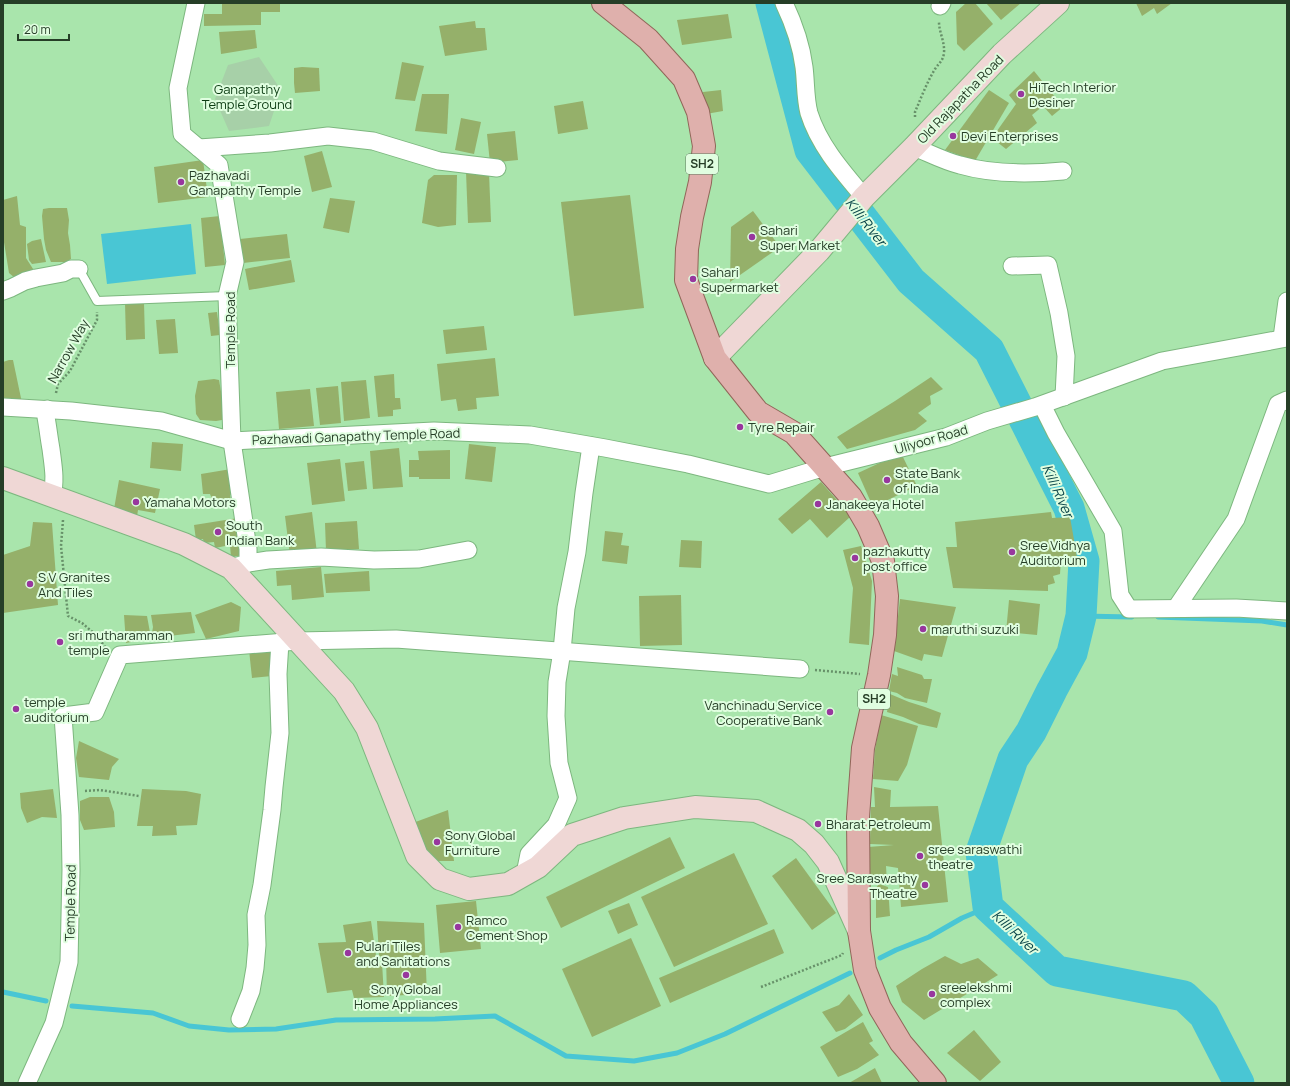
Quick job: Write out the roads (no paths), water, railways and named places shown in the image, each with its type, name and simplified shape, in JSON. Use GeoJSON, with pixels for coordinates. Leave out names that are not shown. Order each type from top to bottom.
{"type":"FeatureCollection","features":[{"type":"Feature","properties":{"kind":"main road","name":"SH2"},"geometry":{"type":"LineString","coordinates":[[603,3],[648,39],[684,79],[698,112],[704,146],[700,182],[687,249],[686,280],[715,358],[758,412],[794,434],[851,496],[868,526],[884,561],[887,604],[885,635],[863,748],[858,816],[860,938],[865,970],[880,1008],[901,1043],[935,1083]]}},
{"type":"Feature","properties":{"kind":"main road","name":"Old Rajapatha Road"},"geometry":{"type":"LineString","coordinates":[[715,358],[819,250],[864,196],[914,147],[1002,54],[1058,3]]}},
{"type":"Feature","properties":{"kind":"main road"},"geometry":{"type":"LineString","coordinates":[[3,478],[240,566],[289,641],[344,691],[367,728],[417,856],[440,879],[469,889],[508,884],[538,867],[572,835],[624,818],[695,807],[756,811],[798,830],[814,844],[828,862],[860,938]]}},
{"type":"Feature","properties":{"kind":"street","name":"Temple Road"},"geometry":{"type":"LineString","coordinates":[[196,3],[178,88],[182,134],[219,165],[235,262],[227,296],[232,441],[248,550],[240,566]]}},
{"type":"Feature","properties":{"kind":"street"},"geometry":{"type":"LineString","coordinates":[[784,3],[796,29],[804,65],[809,112],[814,126],[827,151],[864,196]]}},
{"type":"Feature","properties":{"kind":"street"},"geometry":{"type":"LineString","coordinates":[[199,148],[270,143],[328,136],[373,141],[439,161],[496,168]]}},
{"type":"Feature","properties":{"kind":"street"},"geometry":{"type":"LineString","coordinates":[[914,147],[958,165],[987,171],[1063,171]]}},
{"type":"Feature","properties":{"kind":"street"},"geometry":{"type":"LineString","coordinates":[[1012,266],[1048,265],[1060,313],[1066,356],[1064,397]]}},
{"type":"Feature","properties":{"kind":"street"},"geometry":{"type":"LineString","coordinates":[[3,291],[25,281],[63,273],[71,269],[79,270]]}},
{"type":"Feature","properties":{"kind":"street"},"geometry":{"type":"LineString","coordinates":[[1284,338],[1287,302]]}},
{"type":"Feature","properties":{"kind":"street","name":"Uliyoor Road"},"geometry":{"type":"LineString","coordinates":[[825,467],[946,437],[987,421],[1039,406],[1162,361],[1284,338]]}},
{"type":"Feature","properties":{"kind":"street"},"geometry":{"type":"LineString","coordinates":[[1176,608],[1236,519],[1278,404],[1287,400]]}},
{"type":"Feature","properties":{"kind":"street"},"geometry":{"type":"LineString","coordinates":[[1039,406],[1113,531],[1120,595],[1128,609],[1236,608],[1287,611]]}},
{"type":"Feature","properties":{"kind":"street","name":"Pazhavadi Ganapathy Temple Road"},"geometry":{"type":"LineString","coordinates":[[3,407],[51,410],[161,421],[232,441],[434,431],[530,435],[688,464],[769,484],[825,467]]}},
{"type":"Feature","properties":{"kind":"street"},"geometry":{"type":"LineString","coordinates":[[51,410],[46,417],[54,470],[53,483],[58,498]]}},
{"type":"Feature","properties":{"kind":"street"},"geometry":{"type":"LineString","coordinates":[[525,874],[529,854],[556,825],[568,798],[559,763],[556,716],[557,682],[562,651],[566,608],[577,552],[591,446]]}},
{"type":"Feature","properties":{"kind":"street"},"geometry":{"type":"LineString","coordinates":[[240,566],[268,560],[321,557],[374,560],[419,559],[468,550]]}},
{"type":"Feature","properties":{"kind":"street"},"geometry":{"type":"LineString","coordinates":[[240,1019],[251,991],[255,968],[257,945],[256,915],[262,885],[272,810],[280,733],[278,674],[289,641],[396,638],[800,669]]}},
{"type":"Feature","properties":{"kind":"street","name":"Temple Road"},"geometry":{"type":"LineString","coordinates":[[27,1083],[54,1023],[69,962],[71,870],[63,716],[95,712],[120,655],[289,641]]}},
{"type":"Feature","properties":{"kind":"lane"},"geometry":{"type":"LineString","coordinates":[[79,270],[97,301],[227,296]]}},
{"type":"Feature","properties":{"kind":"water"},"geometry":{"type":"Polygon","coordinates":[[[191,224],[196,274],[107,284],[101,234],[191,224]]]}},
{"type":"Feature","properties":{"kind":"waterway","name":"Killi River"},"geometry":{"type":"LineString","coordinates":[[771,3],[810,150],[911,281],[989,350],[1069,508],[1084,561],[1081,616],[1072,653],[1031,732],[1013,759],[981,852],[988,907],[1057,971],[1184,996],[1204,1015],[1239,1083]]}},
{"type":"Feature","properties":{"kind":"waterway"},"geometry":{"type":"LineString","coordinates":[[1081,616],[1132,617]]}},
{"type":"Feature","properties":{"kind":"waterway"},"geometry":{"type":"LineString","coordinates":[[1158,617],[1262,621],[1287,625]]}},
{"type":"Feature","properties":{"kind":"waterway"},"geometry":{"type":"LineString","coordinates":[[880,958],[929,937],[962,918],[988,907]]}},
{"type":"Feature","properties":{"kind":"waterway"},"geometry":{"type":"LineString","coordinates":[[72,1006],[153,1013],[189,1026],[229,1030],[276,1029],[336,1020],[435,1019],[495,1016],[566,1056],[634,1061],[677,1053],[725,1034],[850,973]]}},
{"type":"Feature","properties":{"kind":"waterway"},"geometry":{"type":"LineString","coordinates":[[3,992],[46,1001]]}},
{"type":"Feature","properties":{"kind":"place","name":"HiTech Interior Desiner"},"geometry":{"type":"Point","coordinates":[1021,94]}},
{"type":"Feature","properties":{"kind":"place","name":"Devi Enterprises"},"geometry":{"type":"Point","coordinates":[953,136]}},
{"type":"Feature","properties":{"kind":"place","name":"Pazhavadi Ganapathy Temple"},"geometry":{"type":"Point","coordinates":[181,182]}},
{"type":"Feature","properties":{"kind":"place","name":"Sahari Super Market"},"geometry":{"type":"Point","coordinates":[752,237]}},
{"type":"Feature","properties":{"kind":"place","name":"Sahari Supermarket"},"geometry":{"type":"Point","coordinates":[693,279]}},
{"type":"Feature","properties":{"kind":"place","name":"Tyre Repair"},"geometry":{"type":"Point","coordinates":[740,427]}},
{"type":"Feature","properties":{"kind":"place","name":"State Bank of India"},"geometry":{"type":"Point","coordinates":[887,480]}},
{"type":"Feature","properties":{"kind":"place","name":"Yamaha Motors"},"geometry":{"type":"Point","coordinates":[136,502]}},
{"type":"Feature","properties":{"kind":"place","name":"Janakeeya Hotel"},"geometry":{"type":"Point","coordinates":[818,504]}},
{"type":"Feature","properties":{"kind":"place","name":"South Indian Bank"},"geometry":{"type":"Point","coordinates":[218,532]}},
{"type":"Feature","properties":{"kind":"place","name":"Sree Vidhya Auditorium"},"geometry":{"type":"Point","coordinates":[1012,552]}},
{"type":"Feature","properties":{"kind":"place","name":"pazhakutty post office"},"geometry":{"type":"Point","coordinates":[855,558]}},
{"type":"Feature","properties":{"kind":"place","name":"S V Granites And Tiles"},"geometry":{"type":"Point","coordinates":[30,584]}},
{"type":"Feature","properties":{"kind":"place","name":"maruthi suzuki"},"geometry":{"type":"Point","coordinates":[923,629]}},
{"type":"Feature","properties":{"kind":"place","name":"sri mutharamman temple"},"geometry":{"type":"Point","coordinates":[60,642]}},
{"type":"Feature","properties":{"kind":"place","name":"temple auditorium"},"geometry":{"type":"Point","coordinates":[16,709]}},
{"type":"Feature","properties":{"kind":"place","name":"Vanchinadu Service Cooperative Bank"},"geometry":{"type":"Point","coordinates":[830,712]}},
{"type":"Feature","properties":{"kind":"place","name":"Bharat Petroleum"},"geometry":{"type":"Point","coordinates":[818,824]}},
{"type":"Feature","properties":{"kind":"place","name":"Sony Global Furniture"},"geometry":{"type":"Point","coordinates":[437,842]}},
{"type":"Feature","properties":{"kind":"place","name":"sree saraswathi theatre"},"geometry":{"type":"Point","coordinates":[920,856]}},
{"type":"Feature","properties":{"kind":"place","name":"Sree Saraswathy Theatre"},"geometry":{"type":"Point","coordinates":[925,885]}},
{"type":"Feature","properties":{"kind":"place","name":"Ramco Cement Shop"},"geometry":{"type":"Point","coordinates":[458,927]}},
{"type":"Feature","properties":{"kind":"place","name":"Pulari Tiles and Sanitations"},"geometry":{"type":"Point","coordinates":[348,953]}},
{"type":"Feature","properties":{"kind":"place","name":"Sony Global Home Appliances"},"geometry":{"type":"Point","coordinates":[406,975]}},
{"type":"Feature","properties":{"kind":"place","name":"sreelekshmi complex"},"geometry":{"type":"Point","coordinates":[932,994]}},
{"type":"Feature","properties":{"kind":"park label","name":"Ganapathy Temple Ground"},"geometry":{"type":"Point","coordinates":[247,96]}}]}
